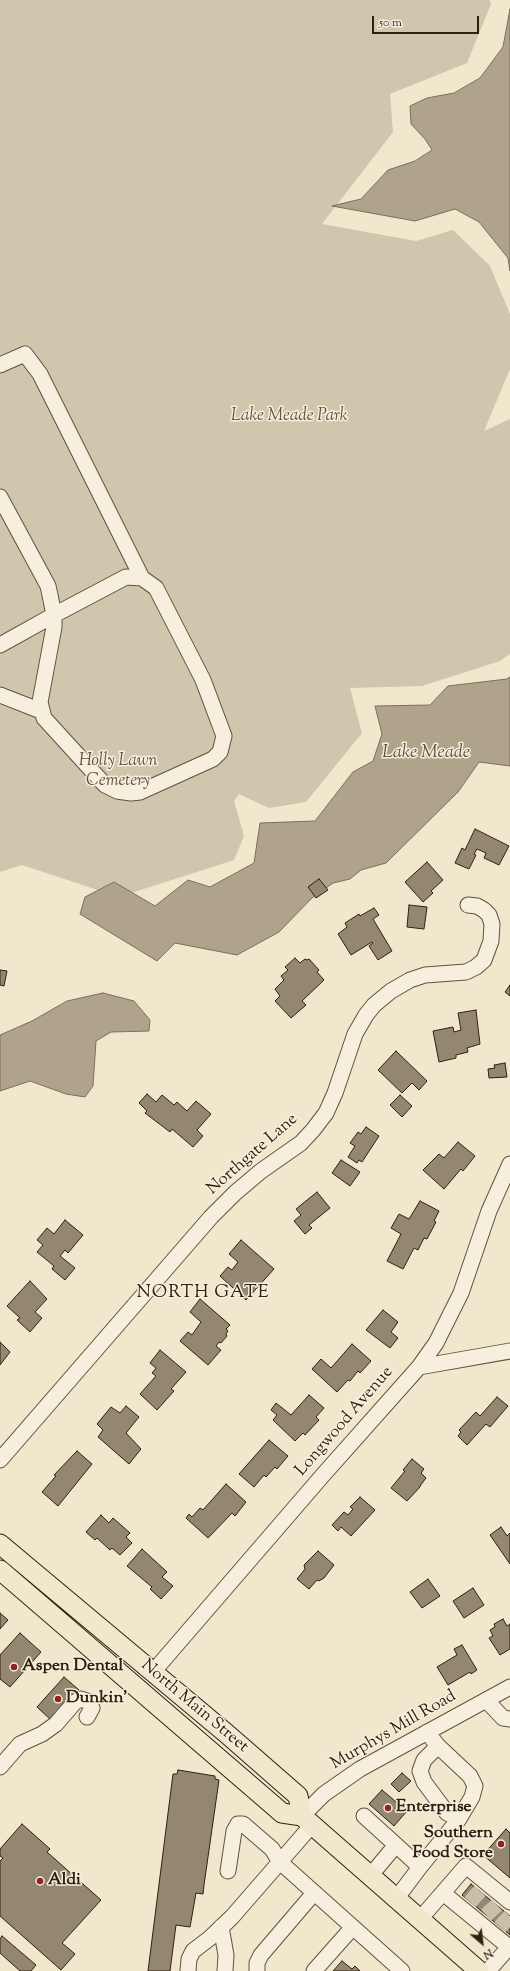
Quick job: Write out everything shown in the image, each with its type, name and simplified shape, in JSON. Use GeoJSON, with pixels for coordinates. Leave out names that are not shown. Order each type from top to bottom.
{"type":"FeatureCollection","features":[{"type":"Feature","properties":{"kind":"main road","name":"North Main Street"},"geometry":{"type":"LineString","coordinates":[[0,1544],[298,1796],[307,1820]]}},
{"type":"Feature","properties":{"kind":"main road","name":"North Main Street"},"geometry":{"type":"LineString","coordinates":[[0,1570],[282,1813],[307,1820]]}},
{"type":"Feature","properties":{"kind":"main road"},"geometry":{"type":"LineString","coordinates":[[307,1820],[479,1971]]}},
{"type":"Feature","properties":{"kind":"street"},"geometry":{"type":"LineString","coordinates":[[0,365],[24,354],[40,374],[142,578],[156,588],[203,680],[224,736],[220,752],[213,759],[140,792],[131,793],[117,791],[105,784],[44,718],[41,711],[40,702],[54,627],[54,615],[48,586],[0,497]]}},
{"type":"Feature","properties":{"kind":"street"},"geometry":{"type":"LineString","coordinates":[[0,645],[126,577],[142,578]]}},
{"type":"Feature","properties":{"kind":"street"},"geometry":{"type":"LineString","coordinates":[[0,695],[41,711]]}},
{"type":"Feature","properties":{"kind":"street","name":"Northgate Lane"},"geometry":{"type":"LineString","coordinates":[[0,1460],[216,1212],[235,1193],[261,1171],[301,1143],[313,1130],[326,1113],[335,1093],[355,1034],[366,1015],[374,1005],[391,991],[410,980],[425,975],[466,972],[476,968],[484,960],[490,941],[492,924],[489,915],[484,910],[477,906],[468,905]]}},
{"type":"Feature","properties":{"kind":"street","name":"Longwood Avenue"},"geometry":{"type":"LineString","coordinates":[[153,1672],[323,1475],[419,1367],[436,1343],[460,1294],[489,1211],[510,1164]]}},
{"type":"Feature","properties":{"kind":"street"},"geometry":{"type":"LineString","coordinates":[[419,1367],[510,1351]]}},
{"type":"Feature","properties":{"kind":"street","name":"Murphys Mill Road"},"geometry":{"type":"LineString","coordinates":[[188,1971],[189,1958],[193,1951],[221,1928],[280,1862],[324,1794],[360,1768],[510,1687]]}},
{"type":"Feature","properties":{"kind":"street"},"geometry":{"type":"LineString","coordinates":[[0,1767],[20,1744],[42,1734],[56,1724],[75,1702],[80,1699],[89,1702],[92,1708],[86,1717]]}},
{"type":"Feature","properties":{"kind":"street"},"geometry":{"type":"LineString","coordinates":[[486,1700],[506,1718],[510,1731]]}},
{"type":"Feature","properties":{"kind":"street"},"geometry":{"type":"LineString","coordinates":[[396,1899],[459,1818],[472,1797],[475,1786],[470,1776],[438,1746],[427,1732]]}},
{"type":"Feature","properties":{"kind":"street"},"geometry":{"type":"LineString","coordinates":[[438,1746],[424,1760],[420,1771],[424,1782],[447,1813],[459,1818]]}},
{"type":"Feature","properties":{"kind":"street"},"geometry":{"type":"LineString","coordinates":[[364,1816],[420,1867]]}},
{"type":"Feature","properties":{"kind":"street"},"geometry":{"type":"LineString","coordinates":[[228,1871],[234,1831],[238,1824],[244,1824],[272,1849],[280,1862],[402,1971]]}},
{"type":"Feature","properties":{"kind":"street"},"geometry":{"type":"LineString","coordinates":[[370,1876],[396,1845]]}},
{"type":"Feature","properties":{"kind":"street"},"geometry":{"type":"LineString","coordinates":[[420,1919],[466,1866],[475,1896]]}},
{"type":"Feature","properties":{"kind":"street"},"geometry":{"type":"LineString","coordinates":[[257,1971],[257,1963],[261,1954],[314,1893]]}},
{"type":"Feature","properties":{"kind":"street"},"geometry":{"type":"LineString","coordinates":[[443,1893],[475,1896],[498,1905]]}},
{"type":"Feature","properties":{"kind":"street"},"geometry":{"type":"LineString","coordinates":[[475,1896],[498,1905]]}},
{"type":"Feature","properties":{"kind":"street"},"geometry":{"type":"LineString","coordinates":[[488,1971],[510,1946],[497,1931],[498,1905]]}},
{"type":"Feature","properties":{"kind":"street"},"geometry":{"type":"LineString","coordinates":[[314,1971],[353,1927]]}},
{"type":"Feature","properties":{"kind":"street"},"geometry":{"type":"LineString","coordinates":[[221,1928],[226,1955],[225,1971]]}},
{"type":"Feature","properties":{"kind":"green space","name":"Lake Meade Park"},"geometry":{"type":"Polygon","coordinates":[[[0,0],[490,0],[491,4],[467,63],[390,94],[393,132],[322,224],[416,241],[453,230],[490,266],[510,314],[510,369],[484,431],[510,419],[510,654],[500,661],[422,686],[350,688],[362,733],[306,802],[269,808],[239,794],[234,801],[244,836],[234,860],[119,897],[22,865],[0,872],[0,0]]]}},
{"type":"Feature","properties":{"kind":"water"},"geometry":{"type":"Polygon","coordinates":[[[510,9],[510,271],[508,258],[479,222],[455,209],[415,221],[332,206],[361,199],[388,170],[415,161],[432,150],[425,139],[411,124],[410,106],[427,98],[454,93],[480,78],[503,47],[510,9]]]}},
{"type":"Feature","properties":{"kind":"water","name":"Lake Meade"},"geometry":{"type":"Polygon","coordinates":[[[510,677],[510,766],[479,762],[458,792],[386,863],[361,870],[350,879],[333,883],[312,898],[279,932],[237,955],[175,943],[157,961],[80,914],[85,897],[114,882],[155,906],[188,880],[210,887],[254,863],[260,823],[315,821],[353,772],[373,761],[382,734],[375,706],[430,705],[448,686],[507,679],[510,677]]]}},
{"type":"Feature","properties":{"kind":"water"},"geometry":{"type":"Polygon","coordinates":[[[103,993],[134,1001],[150,1020],[149,1031],[111,1032],[96,1041],[93,1086],[85,1097],[66,1094],[30,1081],[0,1091],[0,1035],[32,1021],[67,1001],[103,993]]]}},
{"type":"Feature","properties":{"kind":"building"},"geometry":{"type":"Polygon","coordinates":[[[475,829],[509,846],[499,865],[484,858],[486,853],[477,849],[474,854],[476,855],[469,869],[455,863],[462,848],[465,850],[475,829]]]}},
{"type":"Feature","properties":{"kind":"building"},"geometry":{"type":"Polygon","coordinates":[[[427,862],[443,880],[431,891],[433,893],[423,902],[405,882],[427,862]]]}},
{"type":"Feature","properties":{"kind":"building"},"geometry":{"type":"Polygon","coordinates":[[[319,879],[328,890],[316,898],[308,887],[319,879]]]}},
{"type":"Feature","properties":{"kind":"building"},"geometry":{"type":"Polygon","coordinates":[[[409,905],[427,907],[424,929],[407,927],[409,905]]]}},
{"type":"Feature","properties":{"kind":"building"},"geometry":{"type":"Polygon","coordinates":[[[374,908],[379,915],[373,919],[392,951],[378,960],[369,946],[373,943],[372,942],[351,955],[338,934],[347,927],[345,923],[359,914],[360,916],[374,908]]]}},
{"type":"Feature","properties":{"kind":"building"},"geometry":{"type":"Polygon","coordinates":[[[295,958],[300,963],[305,959],[309,959],[319,970],[317,972],[324,980],[302,1001],[306,1005],[291,1018],[275,1001],[280,996],[275,989],[284,980],[281,976],[288,970],[285,967],[295,958]]]}},
{"type":"Feature","properties":{"kind":"building"},"geometry":{"type":"Polygon","coordinates":[[[0,970],[7,971],[4,986],[0,985],[0,970]]]}},
{"type":"Feature","properties":{"kind":"building"},"geometry":{"type":"Polygon","coordinates":[[[510,985],[510,996],[505,992],[510,985]]]}},
{"type":"Feature","properties":{"kind":"building"},"geometry":{"type":"Polygon","coordinates":[[[476,1010],[480,1044],[467,1048],[468,1052],[456,1055],[456,1058],[439,1062],[433,1031],[453,1027],[454,1032],[461,1030],[458,1013],[476,1010]]]}},
{"type":"Feature","properties":{"kind":"building"},"geometry":{"type":"Polygon","coordinates":[[[396,1051],[427,1081],[419,1090],[412,1083],[402,1093],[378,1070],[396,1051]]]}},
{"type":"Feature","properties":{"kind":"building"},"geometry":{"type":"Polygon","coordinates":[[[505,1063],[507,1077],[489,1078],[488,1069],[495,1068],[494,1065],[505,1063]]]}},
{"type":"Feature","properties":{"kind":"building"},"geometry":{"type":"Polygon","coordinates":[[[147,1094],[156,1102],[162,1095],[174,1105],[177,1102],[187,1111],[196,1101],[211,1114],[197,1130],[203,1136],[193,1147],[172,1129],[170,1132],[145,1113],[147,1111],[139,1103],[147,1094]]]}},
{"type":"Feature","properties":{"kind":"building"},"geometry":{"type":"Polygon","coordinates":[[[400,1095],[412,1106],[402,1117],[390,1105],[400,1095]]]}},
{"type":"Feature","properties":{"kind":"building"},"geometry":{"type":"Polygon","coordinates":[[[366,1127],[379,1136],[362,1162],[359,1160],[357,1163],[348,1157],[355,1146],[350,1143],[358,1132],[361,1134],[366,1127]]]}},
{"type":"Feature","properties":{"kind":"building"},"geometry":{"type":"Polygon","coordinates":[[[458,1142],[475,1156],[463,1171],[461,1169],[444,1189],[423,1170],[439,1154],[444,1158],[458,1142]]]}},
{"type":"Feature","properties":{"kind":"building"},"geometry":{"type":"Polygon","coordinates":[[[341,1160],[360,1172],[350,1186],[332,1173],[341,1160]]]}},
{"type":"Feature","properties":{"kind":"building"},"geometry":{"type":"Polygon","coordinates":[[[317,1192],[330,1208],[309,1225],[312,1228],[305,1234],[294,1221],[301,1215],[296,1209],[317,1192]]]}},
{"type":"Feature","properties":{"kind":"building"},"geometry":{"type":"Polygon","coordinates":[[[420,1201],[439,1211],[434,1221],[436,1222],[427,1239],[424,1238],[418,1250],[414,1248],[403,1269],[387,1261],[401,1234],[391,1228],[399,1214],[409,1219],[420,1201]]]}},
{"type":"Feature","properties":{"kind":"building"},"geometry":{"type":"Polygon","coordinates":[[[65,1220],[83,1235],[68,1253],[65,1250],[60,1256],[75,1268],[65,1280],[52,1269],[54,1266],[37,1252],[43,1245],[37,1240],[47,1228],[54,1234],[65,1220]]]}},
{"type":"Feature","properties":{"kind":"building"},"geometry":{"type":"Polygon","coordinates":[[[241,1240],[274,1269],[246,1300],[220,1276],[228,1267],[232,1270],[238,1262],[229,1254],[241,1240]]]}},
{"type":"Feature","properties":{"kind":"building"},"geometry":{"type":"Polygon","coordinates":[[[30,1281],[47,1299],[35,1312],[42,1318],[30,1332],[17,1320],[20,1318],[7,1306],[30,1281]]]}},
{"type":"Feature","properties":{"kind":"building"},"geometry":{"type":"Polygon","coordinates":[[[200,1299],[230,1325],[226,1329],[228,1331],[226,1334],[227,1336],[216,1346],[221,1350],[208,1365],[180,1341],[188,1332],[192,1335],[201,1322],[190,1312],[200,1299]]]}},
{"type":"Feature","properties":{"kind":"building"},"geometry":{"type":"Polygon","coordinates":[[[383,1310],[398,1322],[391,1332],[398,1338],[390,1348],[366,1330],[383,1310]]]}},
{"type":"Feature","properties":{"kind":"building"},"geometry":{"type":"Polygon","coordinates":[[[0,1342],[10,1352],[0,1365],[0,1342]]]}},
{"type":"Feature","properties":{"kind":"building"},"geometry":{"type":"Polygon","coordinates":[[[352,1344],[371,1361],[360,1373],[358,1371],[350,1381],[348,1380],[337,1392],[312,1369],[321,1359],[331,1368],[352,1344]]]}},
{"type":"Feature","properties":{"kind":"building"},"geometry":{"type":"Polygon","coordinates":[[[160,1350],[186,1372],[171,1389],[174,1391],[157,1410],[140,1394],[156,1376],[152,1373],[156,1368],[150,1363],[160,1350]]]}},
{"type":"Feature","properties":{"kind":"building"},"geometry":{"type":"Polygon","coordinates":[[[309,1395],[324,1408],[316,1417],[319,1420],[305,1435],[303,1433],[295,1441],[273,1420],[277,1415],[271,1410],[276,1403],[291,1415],[309,1395]]]}},
{"type":"Feature","properties":{"kind":"building"},"geometry":{"type":"Polygon","coordinates":[[[497,1397],[508,1406],[490,1427],[486,1424],[467,1445],[458,1436],[461,1432],[459,1430],[476,1412],[480,1416],[497,1397]]]}},
{"type":"Feature","properties":{"kind":"building"},"geometry":{"type":"Polygon","coordinates":[[[126,1406],[139,1417],[126,1433],[141,1449],[129,1464],[98,1437],[103,1430],[97,1424],[111,1407],[120,1413],[126,1406]]]}},
{"type":"Feature","properties":{"kind":"building"},"geometry":{"type":"Polygon","coordinates":[[[269,1440],[288,1456],[277,1469],[275,1467],[266,1477],[264,1475],[254,1487],[239,1474],[269,1440]]]}},
{"type":"Feature","properties":{"kind":"building"},"geometry":{"type":"Polygon","coordinates":[[[77,1451],[92,1464],[58,1506],[42,1492],[56,1476],[54,1475],[77,1451]]]}},
{"type":"Feature","properties":{"kind":"building"},"geometry":{"type":"Polygon","coordinates":[[[412,1459],[424,1469],[421,1473],[426,1478],[407,1501],[391,1488],[405,1471],[403,1470],[412,1459]]]}},
{"type":"Feature","properties":{"kind":"building"},"geometry":{"type":"Polygon","coordinates":[[[226,1484],[246,1502],[235,1516],[232,1513],[208,1538],[186,1518],[189,1514],[192,1517],[200,1508],[203,1510],[226,1484]]]}},
{"type":"Feature","properties":{"kind":"building"},"geometry":{"type":"Polygon","coordinates":[[[360,1497],[375,1510],[351,1536],[341,1527],[338,1531],[332,1525],[344,1512],[348,1515],[353,1509],[350,1507],[360,1497]]]}},
{"type":"Feature","properties":{"kind":"building"},"geometry":{"type":"Polygon","coordinates":[[[101,1515],[109,1523],[113,1518],[130,1533],[126,1537],[132,1543],[120,1555],[112,1548],[110,1550],[97,1538],[95,1540],[86,1532],[101,1515]]]}},
{"type":"Feature","properties":{"kind":"building"},"geometry":{"type":"Polygon","coordinates":[[[501,1527],[507,1536],[510,1533],[510,1564],[490,1535],[501,1527]]]}},
{"type":"Feature","properties":{"kind":"building"},"geometry":{"type":"Polygon","coordinates":[[[142,1549],[167,1572],[162,1577],[173,1586],[161,1599],[150,1589],[152,1587],[127,1566],[142,1549]]]}},
{"type":"Feature","properties":{"kind":"building"},"geometry":{"type":"Polygon","coordinates":[[[318,1551],[334,1565],[324,1578],[319,1581],[317,1580],[309,1589],[297,1579],[305,1569],[304,1565],[318,1551]]]}},
{"type":"Feature","properties":{"kind":"building"},"geometry":{"type":"Polygon","coordinates":[[[428,1579],[440,1596],[422,1608],[410,1592],[428,1579]]]}},
{"type":"Feature","properties":{"kind":"building"},"geometry":{"type":"Polygon","coordinates":[[[473,1588],[484,1605],[464,1618],[453,1601],[473,1588]]]}},
{"type":"Feature","properties":{"kind":"building"},"geometry":{"type":"Polygon","coordinates":[[[0,1613],[8,1620],[0,1629],[0,1613]]]}},
{"type":"Feature","properties":{"kind":"building"},"geometry":{"type":"Polygon","coordinates":[[[503,1619],[507,1626],[510,1624],[510,1649],[500,1655],[489,1638],[493,1636],[490,1630],[495,1627],[494,1624],[503,1619]]]}},
{"type":"Feature","properties":{"kind":"building","name":"Aspen Dental"},"geometry":{"type":"Polygon","coordinates":[[[20,1633],[41,1652],[10,1687],[0,1679],[0,1655],[20,1633]]]}},
{"type":"Feature","properties":{"kind":"building"},"geometry":{"type":"Polygon","coordinates":[[[462,1645],[477,1670],[471,1674],[470,1672],[448,1685],[437,1667],[457,1655],[454,1649],[462,1645]]]}},
{"type":"Feature","properties":{"kind":"building","name":"Dunkin'"},"geometry":{"type":"Polygon","coordinates":[[[64,1677],[79,1690],[51,1720],[37,1707],[64,1677]]]}},
{"type":"Feature","properties":{"kind":"building"},"geometry":{"type":"Polygon","coordinates":[[[178,1770],[215,1776],[215,1779],[219,1780],[203,1894],[196,1893],[190,1927],[176,1925],[170,1971],[148,1971],[173,1774],[177,1774],[178,1770]]]}},
{"type":"Feature","properties":{"kind":"building"},"geometry":{"type":"Polygon","coordinates":[[[402,1773],[411,1781],[399,1792],[391,1784],[402,1773]]]}},
{"type":"Feature","properties":{"kind":"building","name":"Enterprise"},"geometry":{"type":"Polygon","coordinates":[[[382,1790],[407,1811],[394,1826],[369,1804],[382,1790]]]}},
{"type":"Feature","properties":{"kind":"building","name":"Aldi"},"geometry":{"type":"Polygon","coordinates":[[[22,1824],[50,1849],[47,1852],[101,1900],[62,1943],[75,1954],[61,1970],[0,1916],[0,1861],[3,1858],[0,1856],[0,1849],[22,1824]]]}},
{"type":"Feature","properties":{"kind":"building","name":"Southern Food Store"},"geometry":{"type":"Polygon","coordinates":[[[506,1829],[510,1833],[510,1878],[483,1855],[506,1829]]]}},
{"type":"Feature","properties":{"kind":"building"},"geometry":{"type":"Polygon","coordinates":[[[471,1884],[510,1916],[510,1935],[462,1895],[471,1884]]]}},
{"type":"Feature","properties":{"kind":"building"},"geometry":{"type":"Polygon","coordinates":[[[2,1936],[36,1965],[31,1971],[20,1971],[0,1953],[0,1939],[2,1936]]]}},
{"type":"Feature","properties":{"kind":"building"},"geometry":{"type":"Polygon","coordinates":[[[342,1961],[352,1969],[355,1966],[360,1971],[333,1971],[342,1961]]]}},
{"type":"Feature","properties":{"kind":"tunnel"},"geometry":{"type":"LineString","coordinates":[[470,1902],[480,1891]]}},
{"type":"Feature","properties":{"kind":"tunnel"},"geometry":{"type":"LineString","coordinates":[[486,1915],[497,1905]]}},
{"type":"Feature","properties":{"kind":"tunnel"},"geometry":{"type":"LineString","coordinates":[[500,1927],[510,1916]]}},
{"type":"Feature","properties":{"kind":"place","name":"Aspen Dental"},"geometry":{"type":"Point","coordinates":[14,1667]}},
{"type":"Feature","properties":{"kind":"place","name":"Dunkin'"},"geometry":{"type":"Point","coordinates":[58,1699]}},
{"type":"Feature","properties":{"kind":"place","name":"Enterprise"},"geometry":{"type":"Point","coordinates":[388,1808]}},
{"type":"Feature","properties":{"kind":"place","name":"Southern Food Store"},"geometry":{"type":"Point","coordinates":[501,1844]}},
{"type":"Feature","properties":{"kind":"place","name":"Aldi"},"geometry":{"type":"Point","coordinates":[40,1881]}},
{"type":"Feature","properties":{"kind":"district","name":"NORTH GATE"},"geometry":{"type":"Point","coordinates":[203,1294]}},
{"type":"Feature","properties":{"kind":"park label","name":"Holly Lawn Cemetery"},"geometry":{"type":"Point","coordinates":[118,772]}}]}
